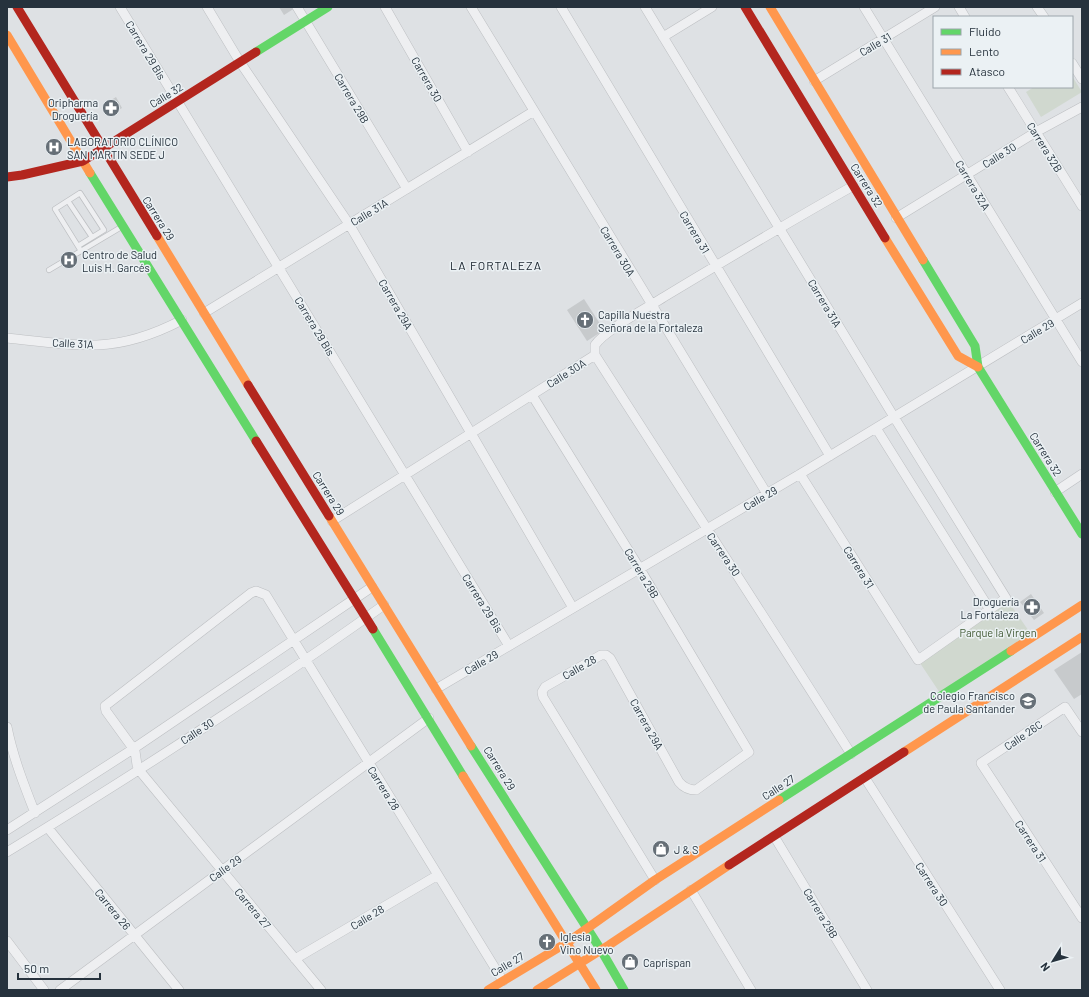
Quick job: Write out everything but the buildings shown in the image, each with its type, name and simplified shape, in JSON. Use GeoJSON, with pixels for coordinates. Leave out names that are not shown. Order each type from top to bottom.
{"type":"FeatureCollection","features":[{"type":"Feature","properties":{"kind":"street","name":"Carrera 29"},"geometry":{"type":"LineString","coordinates":[[17,7],[372,587],[601,950],[624,990]]}},
{"type":"Feature","properties":{"kind":"street","name":"Carrera 29 Bis"},"geometry":{"type":"LineString","coordinates":[[120,7],[279,267],[404,476],[509,646]]}},
{"type":"Feature","properties":{"kind":"street","name":"Carrera 29A"},"geometry":{"type":"LineString","coordinates":[[207,7],[240,62],[349,224],[573,608]]}},
{"type":"Feature","properties":{"kind":"street","name":"Carrera 29B"},"geometry":{"type":"LineString","coordinates":[[297,7],[408,189]]}},
{"type":"Feature","properties":{"kind":"street","name":"Calle 32"},"geometry":{"type":"LineString","coordinates":[[7,177],[84,161],[328,7]]}},
{"type":"Feature","properties":{"kind":"street","name":"Carrera 30"},"geometry":{"type":"LineString","coordinates":[[385,7],[468,152]]}},
{"type":"Feature","properties":{"kind":"street","name":"Carrera 30A"},"geometry":{"type":"LineString","coordinates":[[471,7],[767,494]]}},
{"type":"Feature","properties":{"kind":"street","name":"Carrera 31"},"geometry":{"type":"LineString","coordinates":[[561,7],[830,456]]}},
{"type":"Feature","properties":{"kind":"street","name":"Carrera 31A"},"geometry":{"type":"LineString","coordinates":[[645,7],[894,417],[1006,598],[990,610]]}},
{"type":"Feature","properties":{"kind":"street"},"geometry":{"type":"LineString","coordinates":[[664,37],[712,7]]}},
{"type":"Feature","properties":{"kind":"street","name":"Carrera 32"},"geometry":{"type":"LineString","coordinates":[[745,7],[958,356],[978,367]]}},
{"type":"Feature","properties":{"kind":"street","name":"Carrera 32"},"geometry":{"type":"LineString","coordinates":[[770,7],[896,218],[975,346],[978,367],[1082,534]]}},
{"type":"Feature","properties":{"kind":"street","name":"Carrera 32A"},"geometry":{"type":"LineString","coordinates":[[864,7],[1082,362]]}},
{"type":"Feature","properties":{"kind":"street","name":"Calle 31"},"geometry":{"type":"LineString","coordinates":[[814,81],[935,7]]}},
{"type":"Feature","properties":{"kind":"street"},"geometry":{"type":"LineString","coordinates":[[959,7],[964,16]]}},
{"type":"Feature","properties":{"kind":"street"},"geometry":{"type":"LineString","coordinates":[[1037,7],[1043,16]]}},
{"type":"Feature","properties":{"kind":"street"},"geometry":{"type":"LineString","coordinates":[[7,35],[581,963],[596,990]]}},
{"type":"Feature","properties":{"kind":"street"},"geometry":{"type":"LineString","coordinates":[[1073,65],[1082,79]]}},
{"type":"Feature","properties":{"kind":"street","name":"Carrera 32B"},"geometry":{"type":"LineString","coordinates":[[1009,88],[1082,206]]}},
{"type":"Feature","properties":{"kind":"street","name":"Calle 30"},"geometry":{"type":"LineString","coordinates":[[896,218],[1036,132],[1082,107]]}},
{"type":"Feature","properties":{"kind":"street","name":"Calle 31A"},"geometry":{"type":"LineString","coordinates":[[204,313],[534,111]]}},
{"type":"Feature","properties":{"kind":"street","name":"Calle 30A"},"geometry":{"type":"LineString","coordinates":[[332,521],[595,355],[595,345],[603,336],[651,305],[779,228],[853,186]]}},
{"type":"Feature","properties":{"kind":"street","name":"Calle 29"},"geometry":{"type":"LineString","coordinates":[[436,689],[767,494],[1082,303]]}},
{"type":"Feature","properties":{"kind":"street","name":"Calle 31A"},"geometry":{"type":"LineString","coordinates":[[7,338],[77,345],[114,343],[147,334],[182,320]]}},
{"type":"Feature","properties":{"kind":"street","name":"Carrera 30"},"geometry":{"type":"LineString","coordinates":[[595,355],[851,754]]}},
{"type":"Feature","properties":{"kind":"street","name":"Carrera 29B"},"geometry":{"type":"LineString","coordinates":[[532,395],[640,569],[749,752],[696,790]]}},
{"type":"Feature","properties":{"kind":"street"},"geometry":{"type":"LineString","coordinates":[[876,428],[990,610]]}},
{"type":"Feature","properties":{"kind":"street","name":"Carrera 31"},"geometry":{"type":"LineString","coordinates":[[800,474],[918,660],[990,610]]}},
{"type":"Feature","properties":{"kind":"street"},"geometry":{"type":"LineString","coordinates":[[1055,492],[1082,474]]}},
{"type":"Feature","properties":{"kind":"street","name":"Calle 30"},"geometry":{"type":"LineString","coordinates":[[7,830],[133,749],[372,587]]}},
{"type":"Feature","properties":{"kind":"street","name":"Carrera 28"},"geometry":{"type":"LineString","coordinates":[[133,749],[106,711],[105,706],[251,593],[256,591],[266,595],[503,981]]}},
{"type":"Feature","properties":{"kind":"street","name":"Calle 30"},"geometry":{"type":"LineString","coordinates":[[7,852],[48,828],[139,770],[306,660],[384,605]]}},
{"type":"Feature","properties":{"kind":"street","name":"Calle 27"},"geometry":{"type":"LineString","coordinates":[[488,990],[568,942],[655,880],[1082,605]]}},
{"type":"Feature","properties":{"kind":"street"},"geometry":{"type":"LineString","coordinates":[[537,990],[581,963],[1082,637]]}},
{"type":"Feature","properties":{"kind":"street","name":"Carrera 29A"},"geometry":{"type":"LineString","coordinates":[[601,655],[606,655],[610,658],[679,782],[690,790],[696,790]]}},
{"type":"Feature","properties":{"kind":"street","name":"Calle 28"},"geometry":{"type":"LineString","coordinates":[[601,655],[545,687],[542,692],[543,697],[655,880]]}},
{"type":"Feature","properties":{"kind":"street","name":"Calle 26C"},"geometry":{"type":"LineString","coordinates":[[981,763],[1065,707],[1082,732]]}},
{"type":"Feature","properties":{"kind":"street","name":"Calle 29"},"geometry":{"type":"LineString","coordinates":[[60,990],[429,718]]}},
{"type":"Feature","properties":{"kind":"street"},"geometry":{"type":"LineString","coordinates":[[7,727],[11,747],[35,813]]}},
{"type":"Feature","properties":{"kind":"street"},"geometry":{"type":"LineString","coordinates":[[133,749],[136,754],[139,770]]}},
{"type":"Feature","properties":{"kind":"street","name":"Carrera 31"},"geometry":{"type":"LineString","coordinates":[[981,763],[1082,918]]}},
{"type":"Feature","properties":{"kind":"street","name":"Carrera 27"},"geometry":{"type":"LineString","coordinates":[[139,770],[321,990]]}},
{"type":"Feature","properties":{"kind":"street","name":"Carrera 30"},"geometry":{"type":"LineString","coordinates":[[865,778],[1000,990]]}},
{"type":"Feature","properties":{"kind":"street","name":"Carrera 26"},"geometry":{"type":"LineString","coordinates":[[48,828],[180,990]]}},
{"type":"Feature","properties":{"kind":"street","name":"Carrera 29B"},"geometry":{"type":"LineString","coordinates":[[774,836],[867,990]]}},
{"type":"Feature","properties":{"kind":"street","name":"Calle 28"},"geometry":{"type":"LineString","coordinates":[[295,959],[438,875]]}},
{"type":"Feature","properties":{"kind":"street"},"geometry":{"type":"LineString","coordinates":[[691,890],[751,990]]}},
{"type":"Feature","properties":{"kind":"street"},"geometry":{"type":"LineString","coordinates":[[7,942],[44,990]]}},
{"type":"Feature","properties":{"kind":"lane"},"geometry":{"type":"LineString","coordinates":[[78,246],[104,230],[80,193],[55,209],[81,251]]}},
{"type":"Feature","properties":{"kind":"lane"},"geometry":{"type":"LineString","coordinates":[[68,201],[92,237]]}},
{"type":"Feature","properties":{"kind":"lane"},"geometry":{"type":"LineString","coordinates":[[49,270],[124,226]]}},
{"type":"Feature","properties":{"kind":"green space"},"geometry":{"type":"Polygon","coordinates":[[[1073,78],[1082,92],[1041,117],[1026,92],[1032,88],[1073,88],[1073,78]]]}},
{"type":"Feature","properties":{"kind":"green space","name":"Parque la Virgen"},"geometry":{"type":"Polygon","coordinates":[[[1006,598],[1033,637],[942,696],[918,660],[1006,598]]]}},
{"type":"Feature","properties":{"kind":"traffic: fast"},"geometry":{"type":"LineString","coordinates":[[256,52],[328,7]]}},
{"type":"Feature","properties":{"kind":"traffic: fast"},"geometry":{"type":"LineString","coordinates":[[90,173],[256,441]]}},
{"type":"Feature","properties":{"kind":"traffic: fast"},"geometry":{"type":"LineString","coordinates":[[923,260],[975,346],[978,367],[1082,534]]}},
{"type":"Feature","properties":{"kind":"traffic: fast"},"geometry":{"type":"LineString","coordinates":[[373,629],[463,776]]}},
{"type":"Feature","properties":{"kind":"traffic: fast"},"geometry":{"type":"LineString","coordinates":[[779,800],[1011,651]]}},
{"type":"Feature","properties":{"kind":"traffic: fast"},"geometry":{"type":"LineString","coordinates":[[471,746],[601,950],[624,990]]}},
{"type":"Feature","properties":{"kind":"traffic: slow"},"geometry":{"type":"LineString","coordinates":[[770,7],[923,260]]}},
{"type":"Feature","properties":{"kind":"traffic: slow"},"geometry":{"type":"LineString","coordinates":[[7,35],[90,173]]}},
{"type":"Feature","properties":{"kind":"traffic: slow"},"geometry":{"type":"LineString","coordinates":[[157,236],[248,385]]}},
{"type":"Feature","properties":{"kind":"traffic: slow"},"geometry":{"type":"LineString","coordinates":[[885,238],[958,356],[978,367]]}},
{"type":"Feature","properties":{"kind":"traffic: slow"},"geometry":{"type":"LineString","coordinates":[[329,516],[471,746]]}},
{"type":"Feature","properties":{"kind":"traffic: slow"},"geometry":{"type":"LineString","coordinates":[[1011,651],[1082,605]]}},
{"type":"Feature","properties":{"kind":"traffic: slow"},"geometry":{"type":"LineString","coordinates":[[904,752],[1082,637]]}},
{"type":"Feature","properties":{"kind":"traffic: slow"},"geometry":{"type":"LineString","coordinates":[[463,776],[596,990]]}},
{"type":"Feature","properties":{"kind":"traffic: slow"},"geometry":{"type":"LineString","coordinates":[[488,990],[568,942],[655,880],[779,800]]}},
{"type":"Feature","properties":{"kind":"traffic: slow"},"geometry":{"type":"LineString","coordinates":[[537,990],[609,945],[729,865]]}},
{"type":"Feature","properties":{"kind":"traffic: jam"},"geometry":{"type":"LineString","coordinates":[[17,7],[157,236]]}},
{"type":"Feature","properties":{"kind":"traffic: jam"},"geometry":{"type":"LineString","coordinates":[[745,7],[885,238]]}},
{"type":"Feature","properties":{"kind":"traffic: jam"},"geometry":{"type":"LineString","coordinates":[[7,177],[83,161],[256,52]]}},
{"type":"Feature","properties":{"kind":"traffic: jam"},"geometry":{"type":"LineString","coordinates":[[248,385],[329,516]]}},
{"type":"Feature","properties":{"kind":"traffic: jam"},"geometry":{"type":"LineString","coordinates":[[256,441],[373,629]]}},
{"type":"Feature","properties":{"kind":"traffic: jam"},"geometry":{"type":"LineString","coordinates":[[729,865],[904,752]]}},
{"type":"Feature","properties":{"kind":"place","name":"Oripharma Droguería"},"geometry":{"type":"Point","coordinates":[111,108]}},
{"type":"Feature","properties":{"kind":"place","name":"LABORATORIO CLÍNICO SAN MARTIN SEDE J"},"geometry":{"type":"Point","coordinates":[54,147]}},
{"type":"Feature","properties":{"kind":"place","name":"Centro de Salud Luis H. Garcés"},"geometry":{"type":"Point","coordinates":[69,260]}},
{"type":"Feature","properties":{"kind":"place","name":"Capilla Nuestra Señora de la Fortaleza"},"geometry":{"type":"Point","coordinates":[585,320]}},
{"type":"Feature","properties":{"kind":"place","name":"Droguería La Fortaleza"},"geometry":{"type":"Point","coordinates":[1032,607]}},
{"type":"Feature","properties":{"kind":"place","name":"Colegio Francisco de Paula Santander"},"geometry":{"type":"Point","coordinates":[1028,701]}},
{"type":"Feature","properties":{"kind":"place","name":"J & S"},"geometry":{"type":"Point","coordinates":[661,849]}},
{"type":"Feature","properties":{"kind":"place","name":"Iglesia Vino Nuevo"},"geometry":{"type":"Point","coordinates":[547,942]}},
{"type":"Feature","properties":{"kind":"place","name":"Caprispan"},"geometry":{"type":"Point","coordinates":[630,962]}},
{"type":"Feature","properties":{"kind":"district","name":"LA FORTALEZA"},"geometry":{"type":"Point","coordinates":[496,265]}}]}
